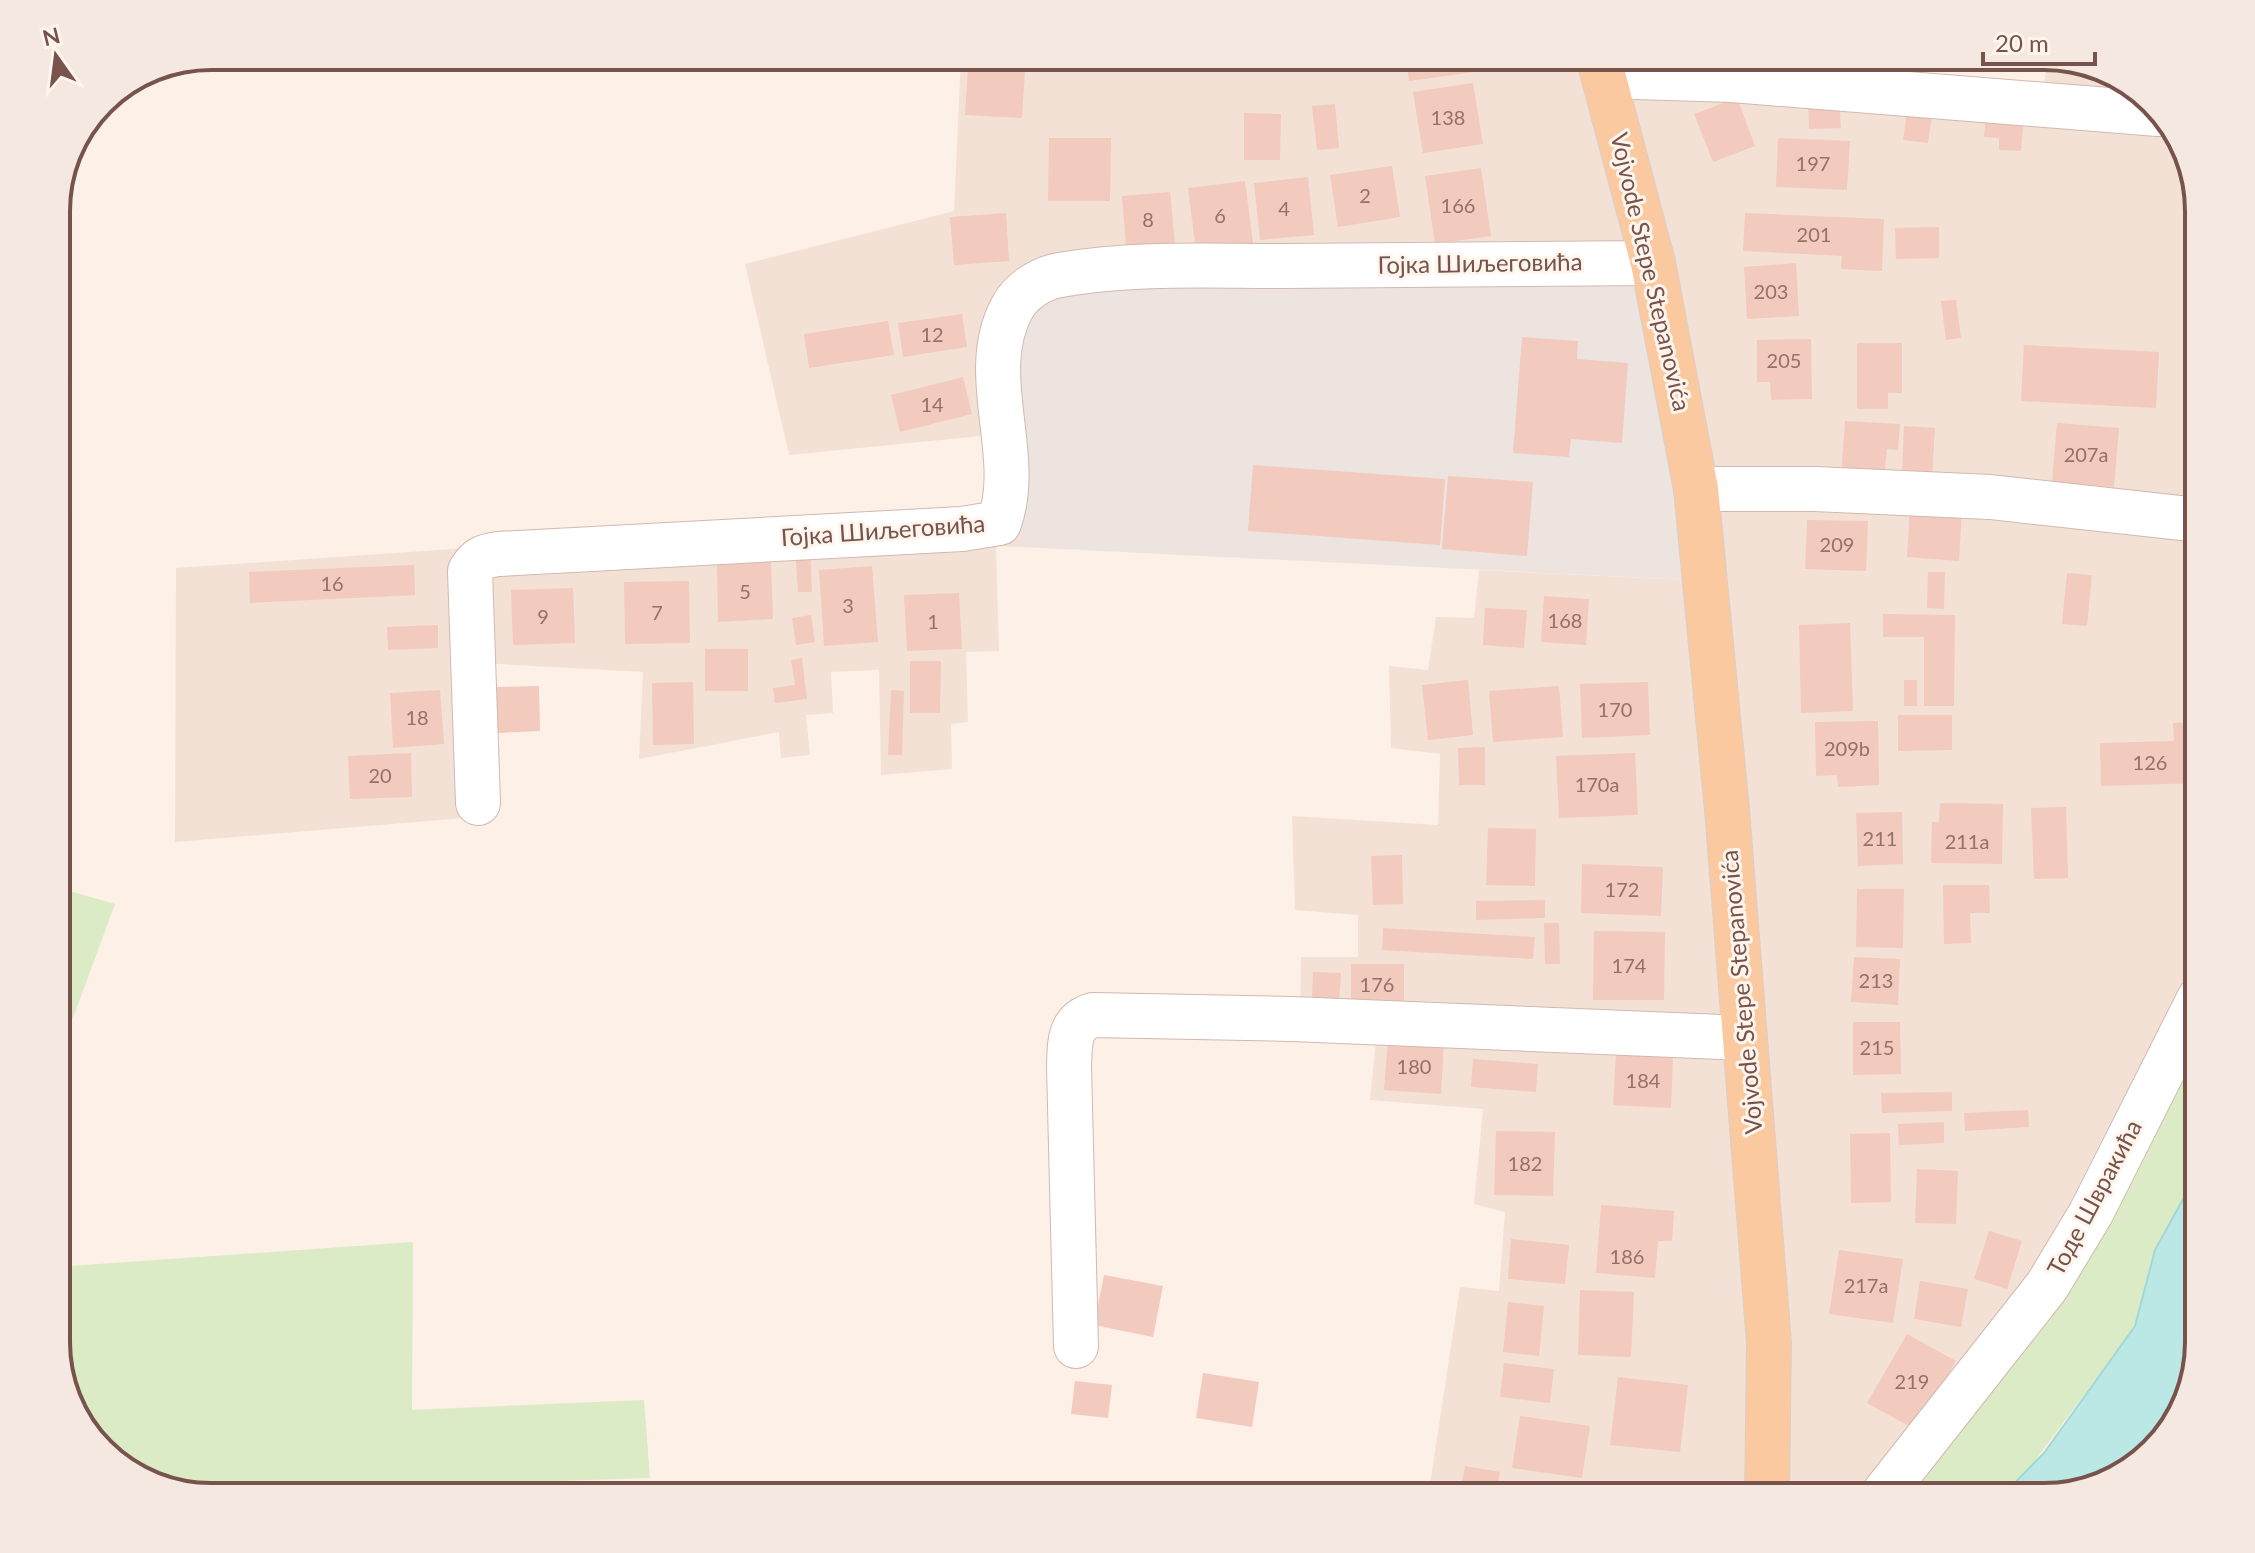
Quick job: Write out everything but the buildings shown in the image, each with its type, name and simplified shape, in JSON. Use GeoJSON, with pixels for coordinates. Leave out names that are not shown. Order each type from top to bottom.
{"type":"FeatureCollection","features":[{"type":"Feature","properties":{"kind":"main road","name":"Vojvode Stepe Stepanovića"},"geometry":{"type":"LineString","coordinates":[[1602,70],[1653,263],[1696,489],[1769,1343],[1767,1483]]}},
{"type":"Feature","properties":{"kind":"street"},"geometry":{"type":"LineString","coordinates":[[1638,70],[2145,113]]}},
{"type":"Feature","properties":{"kind":"street","name":"Гојка Шиљеговића"},"geometry":{"type":"LineString","coordinates":[[478,803],[470,571],[476,562],[483,556],[498,554],[962,529],[999,523],[1006,486],[998,368],[1001,336],[1012,306],[1031,286],[1058,275],[1160,267],[1653,263]]}},
{"type":"Feature","properties":{"kind":"street"},"geometry":{"type":"LineString","coordinates":[[1696,489],[1815,489],[1990,497],[2185,518]]}},
{"type":"Feature","properties":{"kind":"street"},"geometry":{"type":"LineString","coordinates":[[1076,1346],[1069,1066],[1071,1033],[1083,1018],[1093,1015],[1292,1019],[1745,1038]]}},
{"type":"Feature","properties":{"kind":"street","name":"Тоде Швракића"},"geometry":{"type":"LineString","coordinates":[[1892,1483],[2047,1286],[2091,1213],[2185,1027]]}},
{"type":"Feature","properties":{"kind":"shaded area"},"geometry":{"type":"Polygon","coordinates":[[[960,70],[1838,70],[2043,93],[2046,70],[2089,77],[2122,94],[2150,118],[2174,157],[2184,193],[2185,211],[2185,1006],[2103,1163],[1891,1483],[1785,1483],[1697,384],[1014,434],[1021,547],[996,546],[999,651],[966,652],[968,722],[951,724],[952,769],[881,775],[879,670],[831,672],[833,713],[806,715],[810,755],[781,758],[779,732],[639,759],[643,672],[481,663],[489,816],[175,842],[176,568],[991,512],[991,435],[789,455],[745,264],[954,211],[960,70]]]}},
{"type":"Feature","properties":{"kind":"shaded area"},"geometry":{"type":"Polygon","coordinates":[[[1638,281],[1657,381],[1687,580],[1021,547],[1006,346],[1049,288],[1638,281]]]}},
{"type":"Feature","properties":{"kind":"shaded area"},"geometry":{"type":"Polygon","coordinates":[[[1479,570],[1687,580],[1746,1266],[1746,1483],[1430,1483],[1460,1287],[1499,1291],[1505,1212],[1474,1204],[1483,1109],[1370,1100],[1378,1019],[1300,1013],[1301,957],[1358,957],[1358,915],[1295,910],[1292,816],[1438,825],[1440,754],[1391,748],[1389,666],[1428,670],[1436,617],[1474,618],[1479,570]]]}},
{"type":"Feature","properties":{"kind":"green space"},"geometry":{"type":"Polygon","coordinates":[[[70,891],[115,904],[70,1026],[70,891]]]}},
{"type":"Feature","properties":{"kind":"green space"},"geometry":{"type":"Polygon","coordinates":[[[2185,1052],[2185,1195],[2155,1250],[2135,1326],[2034,1462],[2014,1483],[1892,1483],[2185,1052]]]}},
{"type":"Feature","properties":{"kind":"green space"},"geometry":{"type":"Polygon","coordinates":[[[413,1242],[412,1410],[644,1400],[650,1478],[499,1483],[211,1483],[193,1482],[157,1472],[125,1454],[111,1442],[89,1412],[77,1387],[70,1351],[70,1266],[413,1242]]]}},
{"type":"Feature","properties":{"kind":"water"},"geometry":{"type":"Polygon","coordinates":[[[2185,1195],[2184,1360],[2166,1412],[2137,1448],[2089,1476],[2062,1482],[2015,1483],[2044,1453],[2135,1326],[2155,1250],[2185,1195]]]}}]}
